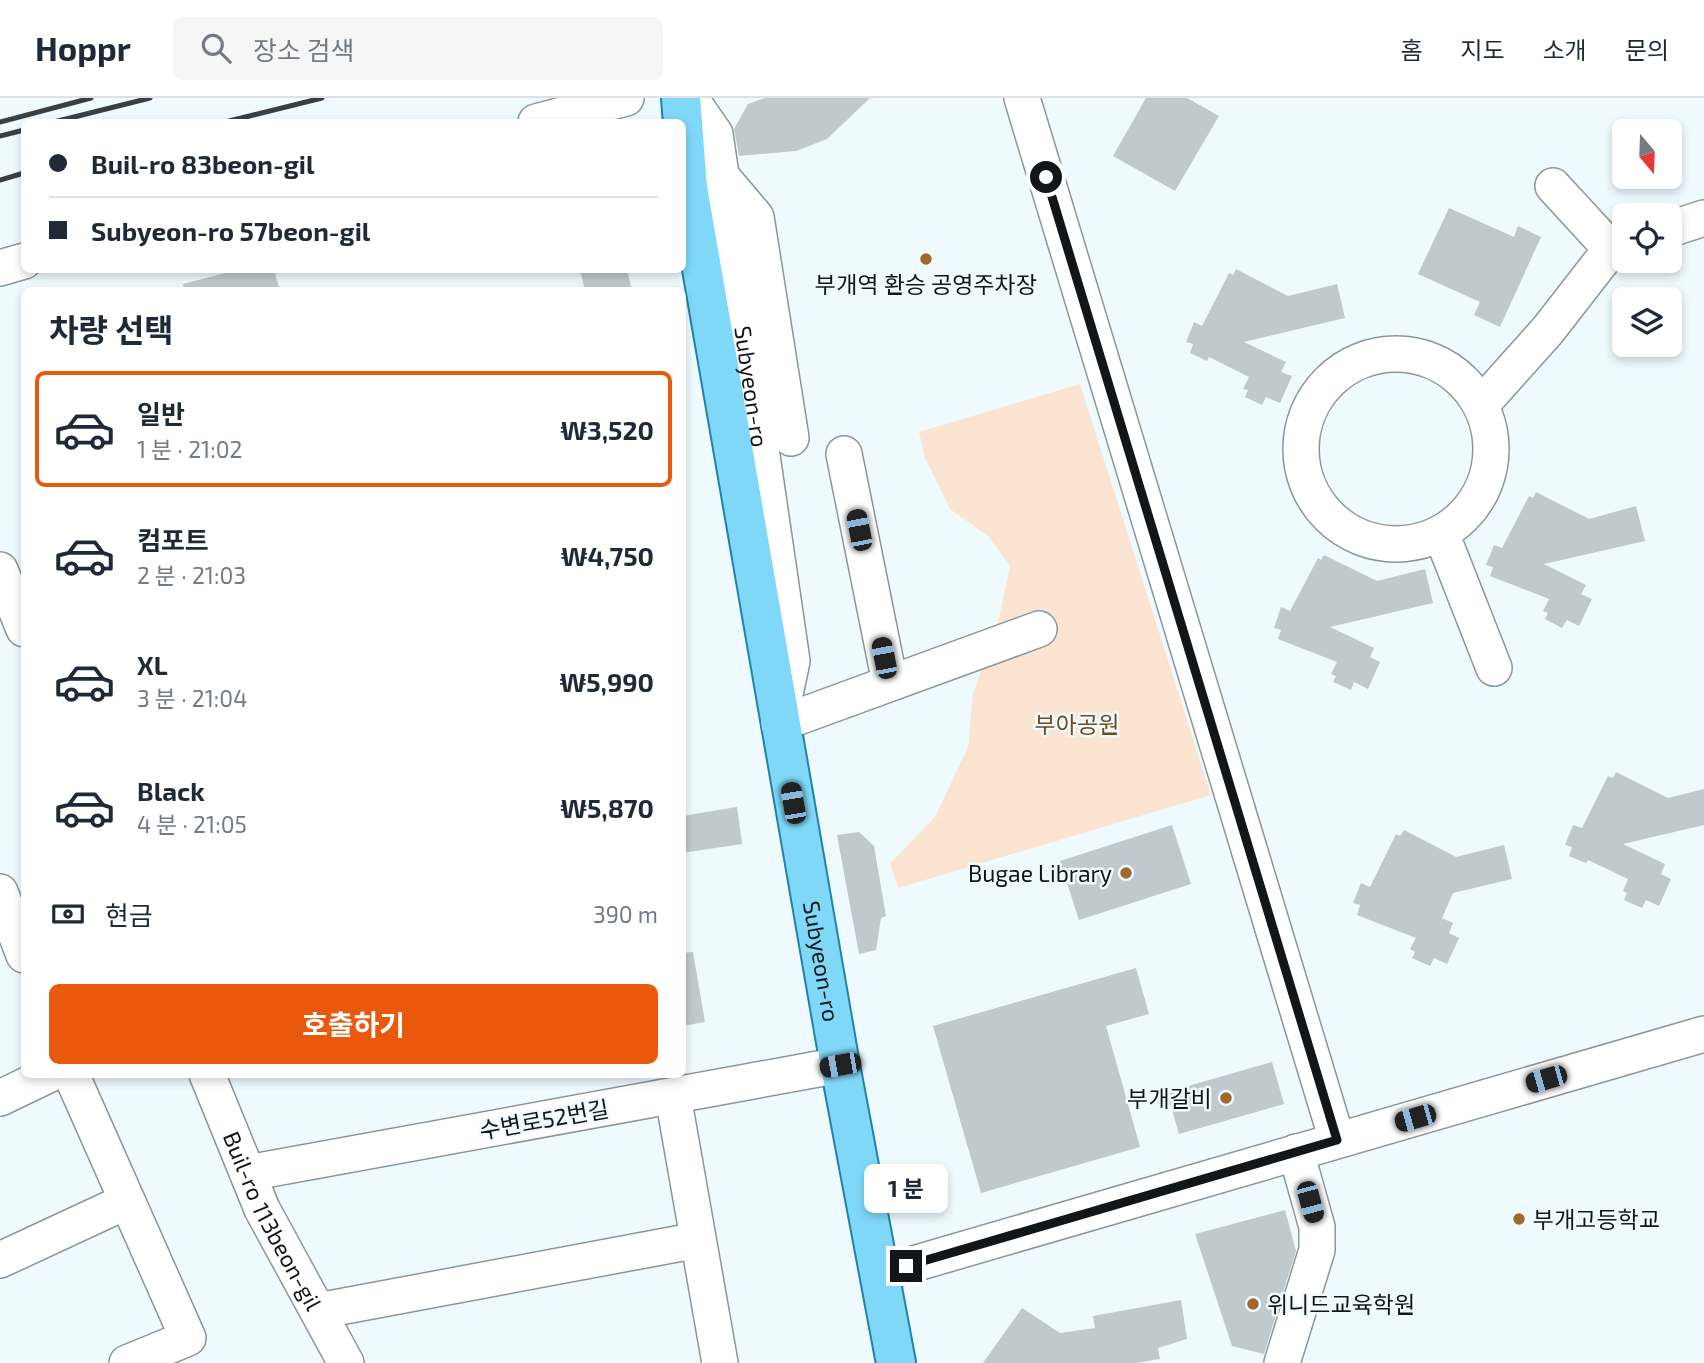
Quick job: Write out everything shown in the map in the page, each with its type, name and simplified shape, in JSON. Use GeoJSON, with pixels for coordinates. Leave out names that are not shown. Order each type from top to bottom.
{"type":"FeatureCollection","features":[{"type":"Feature","properties":{"kind":"main road","name":"Subyeon-ro"},"geometry":{"type":"LineString","coordinates":[[678,98],[680,119]]}},
{"type":"Feature","properties":{"kind":"main road","name":"Subyeon-ro"},"geometry":{"type":"LineString","coordinates":[[686,170],[776,706],[896,1363]]}},
{"type":"Feature","properties":{"kind":"street"},"geometry":{"type":"LineString","coordinates":[[547,119],[626,98]]}},
{"type":"Feature","properties":{"kind":"street","name":"Subyeon-ro"},"geometry":{"type":"LineString","coordinates":[[670,119],[678,98]]}},
{"type":"Feature","properties":{"kind":"street","name":"Subyeon-ro"},"geometry":{"type":"LineString","coordinates":[[686,270],[761,698],[776,706],[792,661],[715,134],[690,98]]}},
{"type":"Feature","properties":{"kind":"street"},"geometry":{"type":"LineString","coordinates":[[1022,98],[1337,1140]]}},
{"type":"Feature","properties":{"kind":"street"},"geometry":{"type":"LineString","coordinates":[[722,177],[756,217],[791,438]]}},
{"type":"Feature","properties":{"kind":"street"},"geometry":{"type":"LineString","coordinates":[[1553,186],[1612,242]]}},
{"type":"Feature","properties":{"kind":"street"},"geometry":{"type":"LineString","coordinates":[[1682,225],[1704,218]]}},
{"type":"Feature","properties":{"kind":"street"},"geometry":{"type":"LineString","coordinates":[[1481,405],[1612,253]]}},
{"type":"Feature","properties":{"kind":"street"},"geometry":{"type":"LineString","coordinates":[[0,268],[21,262]]}},
{"type":"Feature","properties":{"kind":"street"},"geometry":{"type":"LineString","coordinates":[[1404,354],[1435,362],[1462,380],[1481,405],[1491,433],[1491,463],[1482,491],[1470,507],[1441,533],[1410,543],[1378,543],[1348,532],[1323,512],[1306,484],[1300,453],[1304,421],[1319,392],[1342,370],[1372,356],[1404,354]]}},
{"type":"Feature","properties":{"kind":"street"},"geometry":{"type":"LineString","coordinates":[[845,454],[890,684]]}},
{"type":"Feature","properties":{"kind":"street"},"geometry":{"type":"LineString","coordinates":[[1441,533],[1494,668]]}},
{"type":"Feature","properties":{"kind":"street"},"geometry":{"type":"LineString","coordinates":[[776,706],[890,684],[1039,629]]}},
{"type":"Feature","properties":{"kind":"street"},"geometry":{"type":"LineString","coordinates":[[4,914],[21,950]]}},
{"type":"Feature","properties":{"kind":"street"},"geometry":{"type":"LineString","coordinates":[[879,1274],[1704,1034]]}},
{"type":"Feature","properties":{"kind":"street","name":"수변로52번길"},"geometry":{"type":"LineString","coordinates":[[248,1173],[840,1065]]}},
{"type":"Feature","properties":{"kind":"street"},"geometry":{"type":"LineString","coordinates":[[0,1098],[42,1078]]}},
{"type":"Feature","properties":{"kind":"street"},"geometry":{"type":"LineString","coordinates":[[73,1078],[188,1338],[127,1363]]}},
{"type":"Feature","properties":{"kind":"street","name":"Buil-ro 113beon-gil"},"geometry":{"type":"LineString","coordinates":[[209,1078],[262,1209],[346,1363]]}},
{"type":"Feature","properties":{"kind":"street"},"geometry":{"type":"LineString","coordinates":[[673,1096],[720,1363]]}},
{"type":"Feature","properties":{"kind":"street"},"geometry":{"type":"LineString","coordinates":[[1282,1363],[1317,1250],[1317,1227],[1296,1152]]}},
{"type":"Feature","properties":{"kind":"street"},"geometry":{"type":"LineString","coordinates":[[0,1260],[127,1201]]}},
{"type":"Feature","properties":{"kind":"street"},"geometry":{"type":"LineString","coordinates":[[318,1311],[698,1240]]}},
{"type":"Feature","properties":{"kind":"green space","name":"부아공원"},"geometry":{"type":"Polygon","coordinates":[[[1080,384],[1211,795],[898,888],[890,863],[935,817],[968,747],[973,694],[1000,614],[1010,566],[988,536],[950,509],[925,458],[919,432],[1080,384]]]}},
{"type":"Feature","properties":{"kind":"building"},"geometry":{"type":"Polygon","coordinates":[[[765,98],[870,98],[827,139],[796,151],[739,156],[734,129],[748,104],[765,98]]]}},
{"type":"Feature","properties":{"kind":"building"},"geometry":{"type":"Polygon","coordinates":[[[1146,98],[1187,98],[1219,116],[1175,191],[1113,156],[1146,98]]]}},
{"type":"Feature","properties":{"kind":"building"},"geometry":{"type":"Polygon","coordinates":[[[1449,208],[1514,237],[1518,226],[1541,237],[1500,327],[1474,315],[1480,302],[1418,274],[1449,208]]]}},
{"type":"Feature","properties":{"kind":"building"},"geometry":{"type":"Polygon","coordinates":[[[1236,269],[1288,296],[1337,284],[1345,318],[1244,342],[1286,362],[1281,372],[1292,376],[1280,403],[1266,397],[1262,405],[1245,397],[1248,390],[1243,389],[1249,377],[1209,357],[1207,361],[1190,353],[1193,344],[1186,342],[1194,322],[1202,326],[1229,273],[1233,275],[1236,269]]]}},
{"type":"Feature","properties":{"kind":"building"},"geometry":{"type":"Polygon","coordinates":[[[225,273],[275,273],[279,287],[184,287],[183,284],[225,273]]]}},
{"type":"Feature","properties":{"kind":"building"},"geometry":{"type":"Polygon","coordinates":[[[581,273],[628,273],[631,287],[584,287],[581,273]]]}},
{"type":"Feature","properties":{"kind":"building"},"geometry":{"type":"Polygon","coordinates":[[[1536,492],[1589,519],[1636,506],[1645,541],[1544,564],[1586,585],[1581,594],[1592,599],[1579,626],[1567,620],[1562,628],[1545,619],[1548,613],[1543,611],[1549,599],[1490,576],[1493,567],[1486,565],[1494,545],[1502,548],[1529,496],[1533,498],[1536,492]]]}},
{"type":"Feature","properties":{"kind":"building"},"geometry":{"type":"Polygon","coordinates":[[[1324,555],[1377,581],[1425,569],[1433,603],[1330,627],[1374,648],[1370,657],[1380,662],[1368,689],[1354,682],[1351,690],[1333,682],[1336,676],[1331,674],[1337,662],[1278,639],[1281,630],[1274,628],[1281,607],[1290,611],[1318,558],[1321,560],[1324,555]]]}},
{"type":"Feature","properties":{"kind":"building"},"geometry":{"type":"Polygon","coordinates":[[[1616,772],[1668,798],[1704,789],[1704,825],[1623,844],[1665,864],[1661,874],[1671,879],[1659,906],[1646,900],[1642,908],[1624,900],[1627,893],[1623,891],[1628,879],[1588,860],[1586,863],[1569,856],[1572,847],[1565,845],[1573,825],[1582,828],[1608,776],[1613,778],[1616,772]]]}},
{"type":"Feature","properties":{"kind":"building"},"geometry":{"type":"Polygon","coordinates":[[[737,807],[742,844],[686,852],[686,815],[737,807]]]}},
{"type":"Feature","properties":{"kind":"building","name":"Bugae Library"},"geometry":{"type":"Polygon","coordinates":[[[1172,825],[1191,884],[1079,920],[1060,861],[1172,825]]]}},
{"type":"Feature","properties":{"kind":"building"},"geometry":{"type":"Polygon","coordinates":[[[1404,830],[1456,857],[1504,845],[1512,879],[1453,893],[1442,918],[1453,923],[1449,933],[1459,938],[1447,964],[1434,958],[1430,966],[1412,958],[1415,952],[1410,949],[1416,938],[1357,915],[1360,905],[1353,903],[1361,883],[1370,887],[1396,834],[1400,836],[1404,830]]]}},
{"type":"Feature","properties":{"kind":"building"},"geometry":{"type":"Polygon","coordinates":[[[859,832],[874,846],[886,916],[881,918],[876,950],[859,954],[837,835],[859,832]]]}},
{"type":"Feature","properties":{"kind":"building"},"geometry":{"type":"Polygon","coordinates":[[[693,952],[705,1022],[686,1025],[686,953],[693,952]]]}},
{"type":"Feature","properties":{"kind":"building"},"geometry":{"type":"Polygon","coordinates":[[[1136,968],[1149,1014],[1106,1026],[1140,1147],[981,1193],[933,1026],[1136,968]]]}},
{"type":"Feature","properties":{"kind":"building","name":"부개갈비"},"geometry":{"type":"Polygon","coordinates":[[[1272,1062],[1284,1104],[1179,1134],[1167,1092],[1272,1062]]]}},
{"type":"Feature","properties":{"kind":"building","name":"위니드교육학원"},"geometry":{"type":"Polygon","coordinates":[[[1285,1210],[1296,1251],[1264,1354],[1232,1346],[1195,1234],[1285,1210]]]}},
{"type":"Feature","properties":{"kind":"building"},"geometry":{"type":"Polygon","coordinates":[[[1181,1300],[1187,1339],[1158,1348],[1160,1359],[1136,1363],[983,1363],[1022,1308],[1060,1333],[1095,1328],[1093,1316],[1181,1300]]]}},
{"type":"Feature","properties":{"kind":"railway"},"geometry":{"type":"LineString","coordinates":[[0,122],[91,98]]}},
{"type":"Feature","properties":{"kind":"railway"},"geometry":{"type":"LineString","coordinates":[[66,119],[150,98]]}},
{"type":"Feature","properties":{"kind":"railway"},"geometry":{"type":"LineString","coordinates":[[237,119],[322,98]]}},
{"type":"Feature","properties":{"kind":"railway"},"geometry":{"type":"LineString","coordinates":[[0,136],[21,131]]}},
{"type":"Feature","properties":{"kind":"railway"},"geometry":{"type":"LineString","coordinates":[[0,180],[21,174]]}},
{"type":"Feature","properties":{"kind":"place","name":"부개역 환승 공영주차장"},"geometry":{"type":"Point","coordinates":[926,259]}},
{"type":"Feature","properties":{"kind":"place","name":"Bugae Library"},"geometry":{"type":"Point","coordinates":[1126,873]}},
{"type":"Feature","properties":{"kind":"place","name":"부개갈비"},"geometry":{"type":"Point","coordinates":[1226,1098]}},
{"type":"Feature","properties":{"kind":"place","name":"부개고등학교"},"geometry":{"type":"Point","coordinates":[1519,1219]}},
{"type":"Feature","properties":{"kind":"place","name":"위니드교육학원"},"geometry":{"type":"Point","coordinates":[1253,1304]}},
{"type":"Feature","properties":{"kind":"route"},"geometry":{"type":"LineString","coordinates":[[906,1266],[1337,1140],[1046,177]]}}]}
